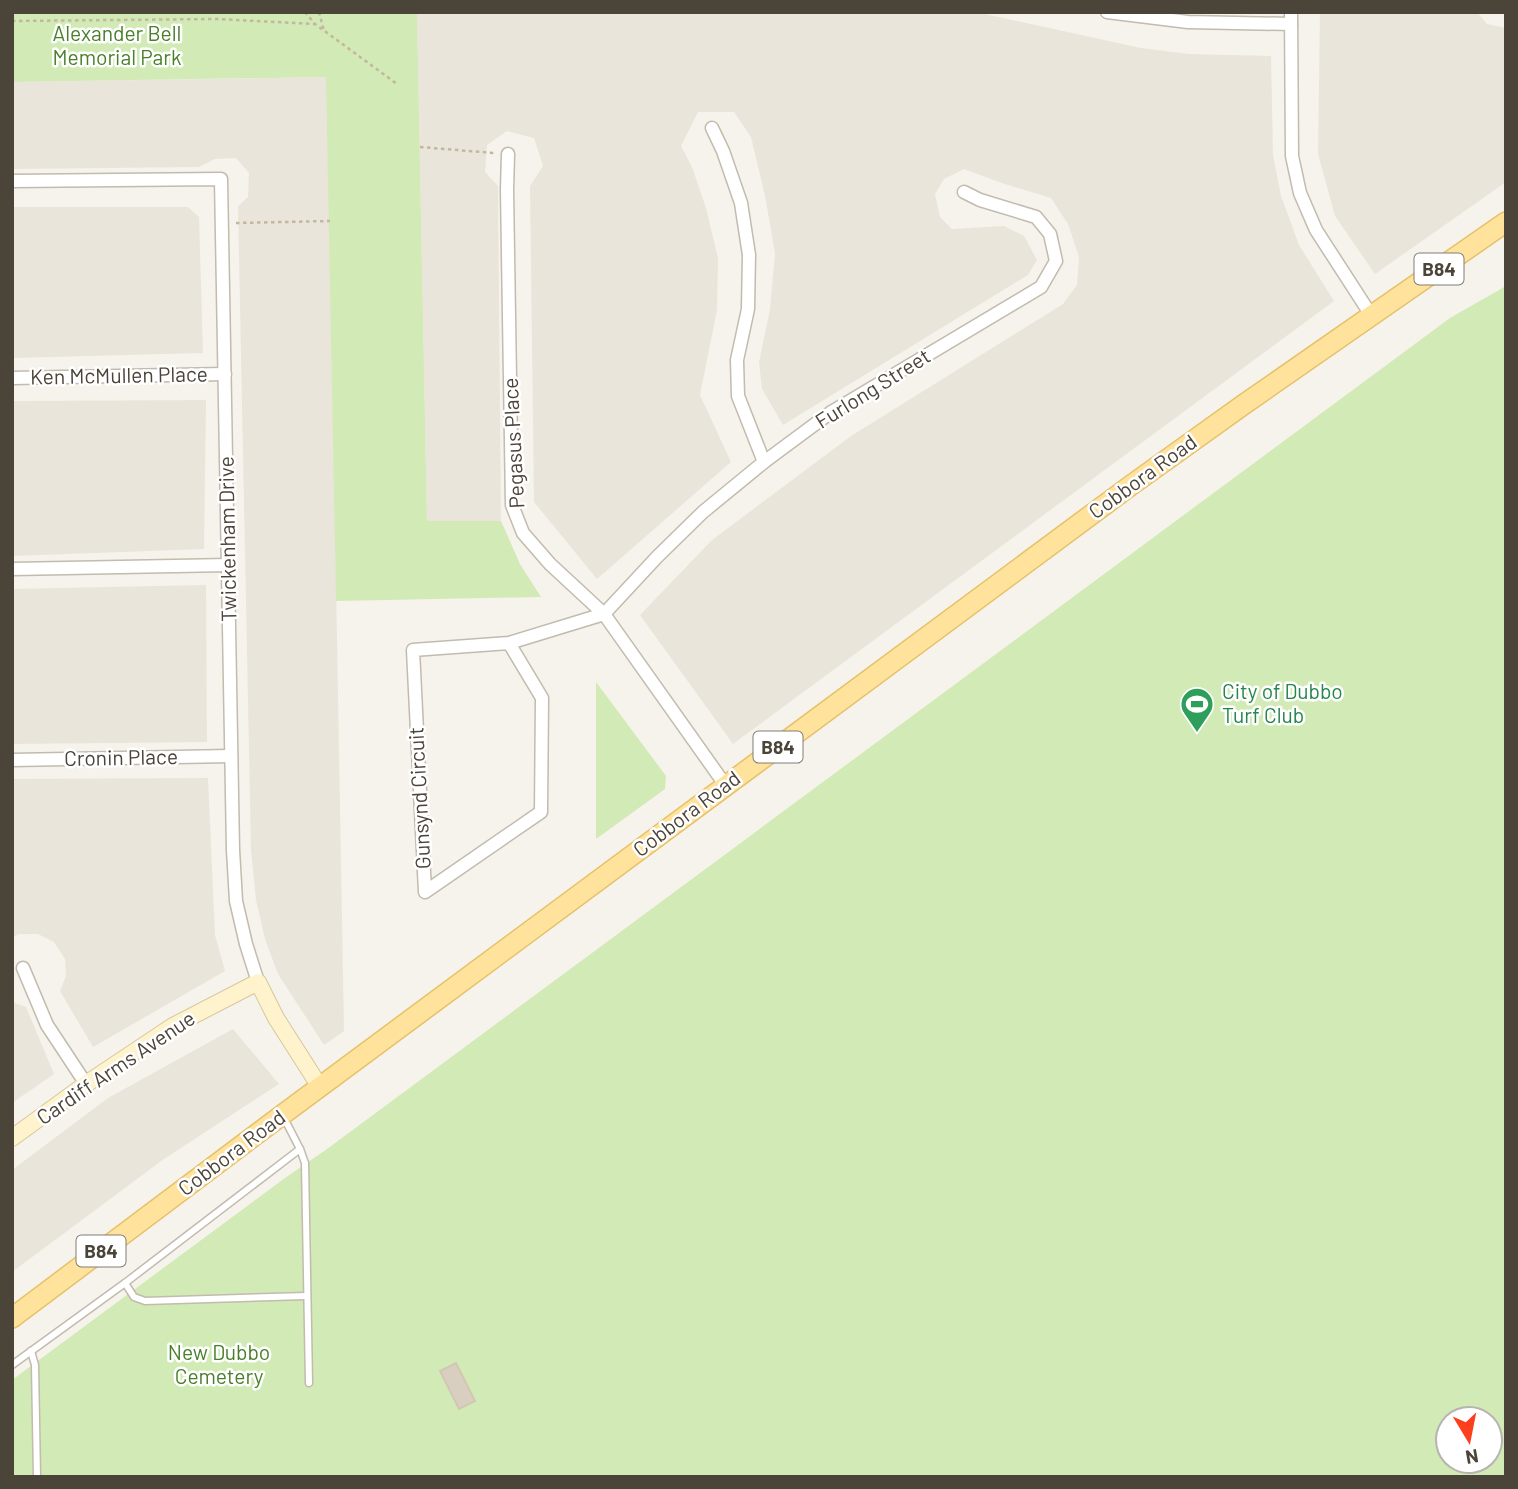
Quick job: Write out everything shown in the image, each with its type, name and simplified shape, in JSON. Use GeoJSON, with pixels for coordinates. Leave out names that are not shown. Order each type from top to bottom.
{"type":"FeatureCollection","features":[{"type":"Feature","properties":{"kind":"main road","name":"Cobbora Road"},"geometry":{"type":"LineString","coordinates":[[12,1318],[1150,472],[1506,222]]}},
{"type":"Feature","properties":{"kind":"street"},"geometry":{"type":"LineString","coordinates":[[1107,12],[1188,22],[1291,18],[1292,156],[1300,193],[1316,230],[1371,315]]}},
{"type":"Feature","properties":{"kind":"street"},"geometry":{"type":"LineString","coordinates":[[712,128],[741,203],[749,255],[747,309],[737,360],[738,396],[764,462]]}},
{"type":"Feature","properties":{"kind":"street","name":"Pegasus Place"},"geometry":{"type":"LineString","coordinates":[[508,154],[512,505],[523,533],[550,564],[604,614],[726,786]]}},
{"type":"Feature","properties":{"kind":"street","name":"Twickenham Drive"},"geometry":{"type":"LineString","coordinates":[[12,181],[221,179],[236,901],[258,982],[276,1018],[320,1087]]}},
{"type":"Feature","properties":{"kind":"street","name":"Furlong Street"},"geometry":{"type":"LineString","coordinates":[[604,614],[703,512],[764,462],[830,413],[1041,287],[1056,261],[1050,234],[1036,217],[980,200],[964,192]]}},
{"type":"Feature","properties":{"kind":"street","name":"Ken McMullen Place"},"geometry":{"type":"LineString","coordinates":[[12,378],[225,374]]}},
{"type":"Feature","properties":{"kind":"street"},"geometry":{"type":"LineString","coordinates":[[12,569],[229,565]]}},
{"type":"Feature","properties":{"kind":"street","name":"Gunsynd Circuit"},"geometry":{"type":"LineString","coordinates":[[509,643],[542,698],[541,812],[425,892],[412,650],[509,643],[604,614]]}},
{"type":"Feature","properties":{"kind":"street","name":"Cronin Place"},"geometry":{"type":"LineString","coordinates":[[12,760],[231,756]]}},
{"type":"Feature","properties":{"kind":"street"},"geometry":{"type":"LineString","coordinates":[[23,968],[47,1025],[86,1084]]}},
{"type":"Feature","properties":{"kind":"street","name":"Cardiff Arms Avenue"},"geometry":{"type":"LineString","coordinates":[[12,1138],[173,1026],[258,982]]}},
{"type":"Feature","properties":{"kind":"lane"},"geometry":{"type":"LineString","coordinates":[[282,1115],[305,1163],[309,1383]]}},
{"type":"Feature","properties":{"kind":"lane"},"geometry":{"type":"LineString","coordinates":[[12,1365],[125,1283],[300,1149]]}},
{"type":"Feature","properties":{"kind":"lane"},"geometry":{"type":"LineString","coordinates":[[125,1283],[134,1297],[145,1301],[306,1296]]}},
{"type":"Feature","properties":{"kind":"lane"},"geometry":{"type":"LineString","coordinates":[[31,1351],[35,1365],[37,1477]]}},
{"type":"Feature","properties":{"kind":"path"},"geometry":{"type":"LineString","coordinates":[[304,12],[324,31],[397,84]]}},
{"type":"Feature","properties":{"kind":"path"},"geometry":{"type":"LineString","coordinates":[[319,12],[324,31]]}},
{"type":"Feature","properties":{"kind":"path"},"geometry":{"type":"LineString","coordinates":[[12,21],[217,19],[315,24]]}},
{"type":"Feature","properties":{"kind":"path"},"geometry":{"type":"LineString","coordinates":[[420,147],[508,154]]}},
{"type":"Feature","properties":{"kind":"path"},"geometry":{"type":"LineString","coordinates":[[222,223],[330,221]]}},
{"type":"Feature","properties":{"kind":"shaded area"},"geometry":{"type":"Polygon","coordinates":[[[417,12],[976,12],[1141,48],[1189,54],[1271,56],[1273,155],[1281,196],[1299,245],[1334,301],[733,744],[640,615],[712,540],[851,436],[1063,304],[1077,285],[1079,257],[1068,224],[1051,198],[964,169],[944,179],[935,194],[940,217],[952,229],[1004,226],[1024,236],[1037,260],[1028,275],[783,425],[762,389],[759,362],[770,310],[775,253],[751,137],[734,112],[698,112],[681,146],[692,167],[706,208],[718,258],[717,310],[700,395],[731,462],[597,579],[534,502],[530,186],[543,166],[534,138],[507,131],[487,145],[485,172],[498,186],[501,521],[427,521],[417,12]]]}},
{"type":"Feature","properties":{"kind":"shaded area"},"geometry":{"type":"Polygon","coordinates":[[[1320,12],[1477,12],[1487,24],[1506,28],[1506,182],[1375,274],[1335,216],[1318,154],[1320,12]]]}},
{"type":"Feature","properties":{"kind":"shaded area"},"geometry":{"type":"Polygon","coordinates":[[[327,77],[344,1031],[324,1045],[278,974],[265,939],[256,900],[251,850],[238,206],[248,197],[249,173],[236,158],[215,159],[199,167],[12,169],[12,82],[327,77]]]}},
{"type":"Feature","properties":{"kind":"shaded area"},"geometry":{"type":"Polygon","coordinates":[[[12,207],[188,207],[199,217],[203,353],[12,358],[12,207]]]}},
{"type":"Feature","properties":{"kind":"shaded area"},"geometry":{"type":"Polygon","coordinates":[[[206,400],[204,549],[12,556],[12,401],[206,400]]]}},
{"type":"Feature","properties":{"kind":"shaded area"},"geometry":{"type":"Polygon","coordinates":[[[206,585],[207,742],[12,744],[12,589],[206,585]]]}},
{"type":"Feature","properties":{"kind":"shaded area"},"geometry":{"type":"Polygon","coordinates":[[[208,778],[215,935],[225,971],[93,1047],[60,991],[66,976],[65,959],[54,942],[38,934],[19,934],[12,938],[12,779],[208,778]]]}},
{"type":"Feature","properties":{"kind":"shaded area"},"geometry":{"type":"Polygon","coordinates":[[[12,1002],[26,1007],[54,1074],[12,1103],[12,1002]]]}},
{"type":"Feature","properties":{"kind":"shaded area"},"geometry":{"type":"Polygon","coordinates":[[[233,1029],[279,1084],[164,1159],[12,1272],[12,1170],[108,1098],[233,1029]]]}},
{"type":"Feature","properties":{"kind":"green space","name":"Alexander Bell Memorial Park"},"geometry":{"type":"Polygon","coordinates":[[[12,12],[417,12],[427,521],[501,521],[520,564],[541,597],[336,601],[326,77],[12,82],[12,12]]]}},
{"type":"Feature","properties":{"kind":"green space","name":"City of Dubbo Turf Club"},"geometry":{"type":"Polygon","coordinates":[[[1506,286],[1506,1477],[12,1477],[12,1380],[1450,318],[1506,286]]]}},
{"type":"Feature","properties":{"kind":"green space"},"geometry":{"type":"Polygon","coordinates":[[[596,682],[666,776],[665,789],[596,839],[596,682]]]}},
{"type":"Feature","properties":{"kind":"building"},"geometry":{"type":"Polygon","coordinates":[[[456,1363],[475,1401],[459,1409],[440,1371],[456,1363]]]}},
{"type":"Feature","properties":{"kind":"place","name":"City of Dubbo Turf Club"},"geometry":{"type":"Point","coordinates":[1197,734]}},
{"type":"Feature","properties":{"kind":"park label","name":"New Dubbo Cemetery"},"geometry":{"type":"Point","coordinates":[219,1365]}}]}
